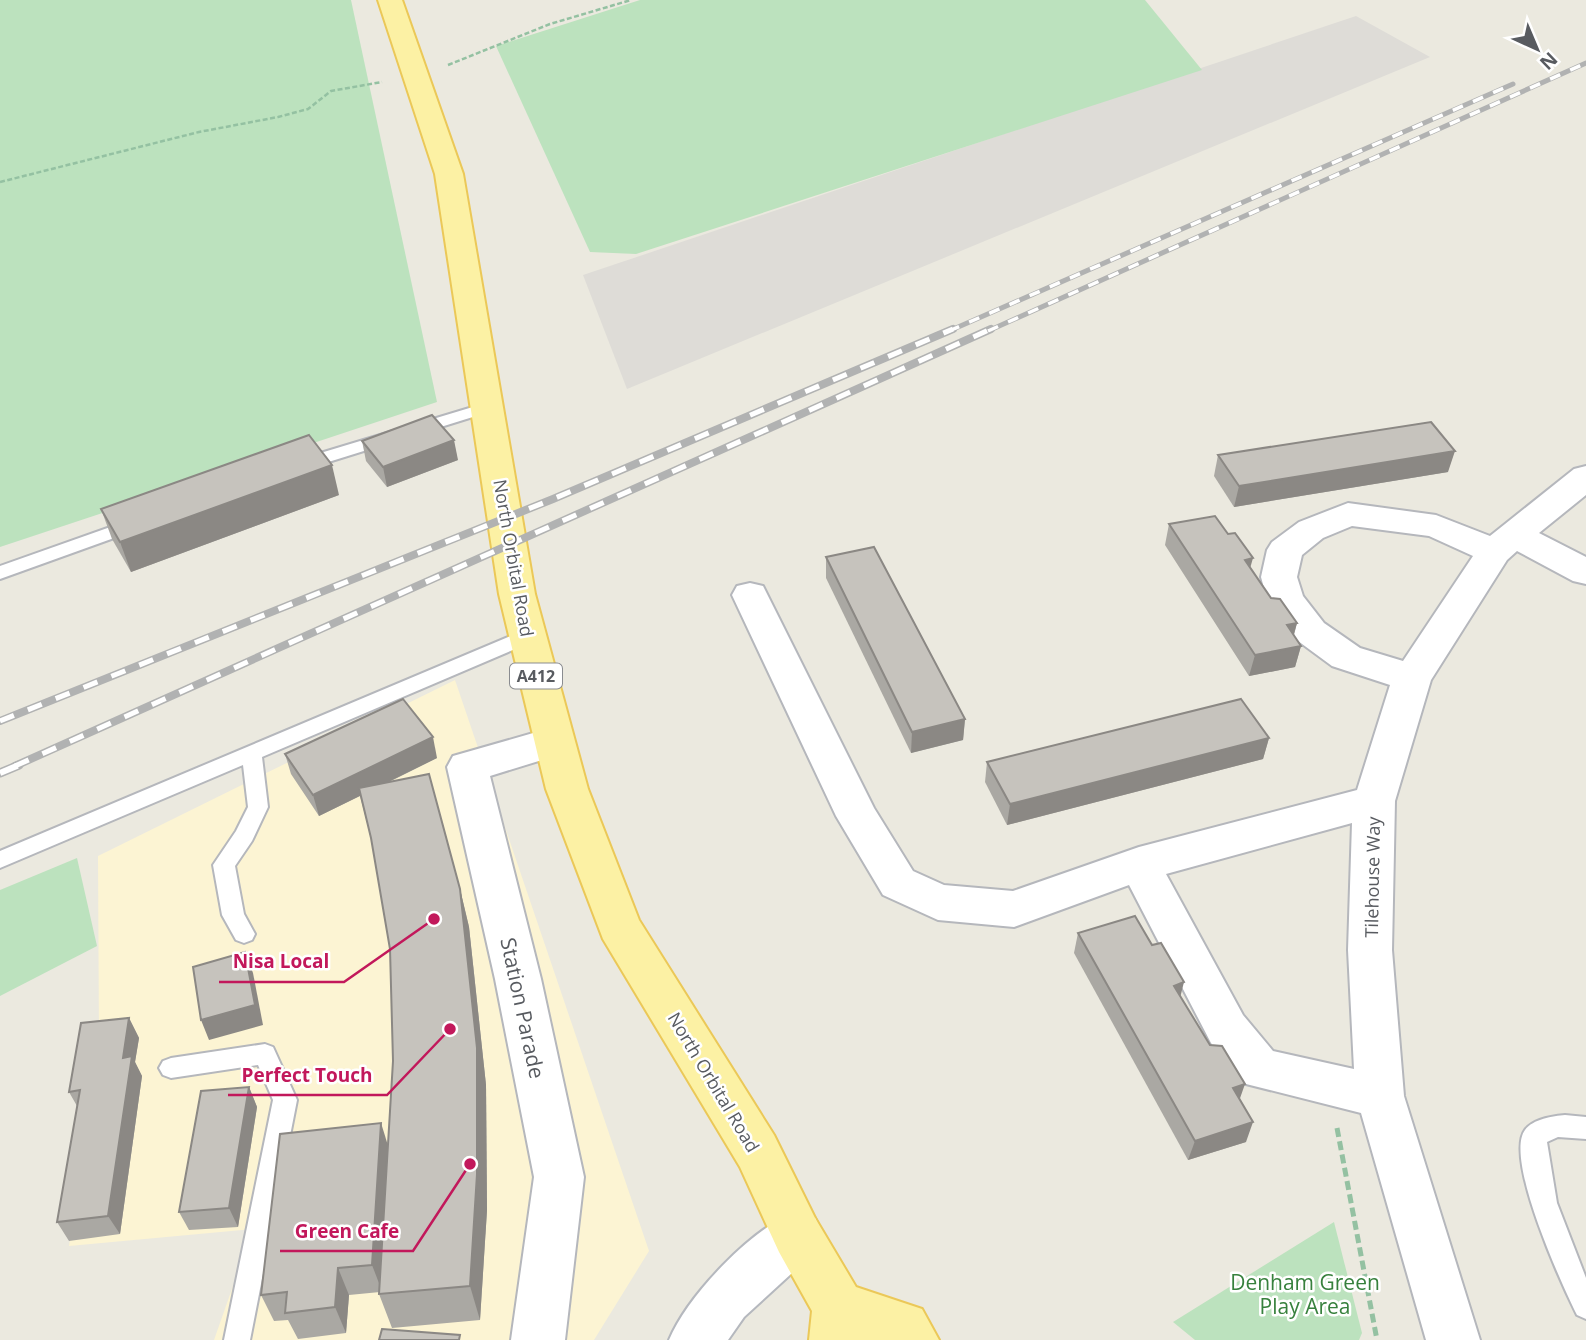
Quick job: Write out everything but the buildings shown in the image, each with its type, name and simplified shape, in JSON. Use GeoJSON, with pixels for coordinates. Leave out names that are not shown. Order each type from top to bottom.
{"type":"FeatureCollection","features":[{"type":"Feature","properties":{"kind":"main road","name":"North Orbital Road"},"geometry":{"type":"LineString","coordinates":[[390,0],[449,174],[486,408],[527,636],[567,789],[619,926],[757,1151],[838,1324],[903,1327],[912,1340]]}},
{"type":"Feature","properties":{"kind":"street","name":"Tilehouse Way"},"geometry":{"type":"LineString","coordinates":[[1454,1340],[1380,1096],[1370,950],[1374,801],[1412,678],[1504,543],[1586,477]]}},
{"type":"Feature","properties":{"kind":"street"},"geometry":{"type":"LineString","coordinates":[[1412,678],[1346,657],[1311,632],[1285,599],[1279,577],[1285,550],[1311,530],[1348,514],[1436,526],[1504,543],[1586,572]]}},
{"type":"Feature","properties":{"kind":"street"},"geometry":{"type":"LineString","coordinates":[[750,595],[857,816],[898,883],[938,902],[1014,909],[1139,864],[1374,801]]}},
{"type":"Feature","properties":{"kind":"street","name":"Station Parade"},"geometry":{"type":"LineString","coordinates":[[538,1340],[559,1177],[518,979],[467,767],[554,742]]}},
{"type":"Feature","properties":{"kind":"street"},"geometry":{"type":"LineString","coordinates":[[1139,864],[1227,1029],[1259,1068],[1380,1096]]}},
{"type":"Feature","properties":{"kind":"street"},"geometry":{"type":"LineString","coordinates":[[696,1340],[725,1299],[797,1235]]}},
{"type":"Feature","properties":{"kind":"lane"},"geometry":{"type":"LineString","coordinates":[[278,473],[343,450],[486,408]]}},
{"type":"Feature","properties":{"kind":"lane"},"geometry":{"type":"LineString","coordinates":[[0,573],[150,519]]}},
{"type":"Feature","properties":{"kind":"lane"},"geometry":{"type":"LineString","coordinates":[[0,860],[527,636]]}},
{"type":"Feature","properties":{"kind":"lane"},"geometry":{"type":"LineString","coordinates":[[244,934],[233,915],[224,864],[245,835],[258,807],[251,752]]}},
{"type":"Feature","properties":{"kind":"lane"},"geometry":{"type":"LineString","coordinates":[[171,1068],[265,1054],[285,1101],[237,1340]]}},
{"type":"Feature","properties":{"kind":"lane"},"geometry":{"type":"LineString","coordinates":[[1586,1128],[1572,1125],[1544,1128],[1534,1137],[1535,1168],[1550,1225],[1586,1306]]}},
{"type":"Feature","properties":{"kind":"path"},"geometry":{"type":"LineString","coordinates":[[0,182],[199,132],[308,109],[331,91],[416,78],[550,24],[631,0]]}},
{"type":"Feature","properties":{"kind":"path"},"geometry":{"type":"LineString","coordinates":[[1328,1084],[1368,1282],[1376,1339]]}},
{"type":"Feature","properties":{"kind":"shaded area"},"geometry":{"type":"Polygon","coordinates":[[[1356,16],[1430,57],[627,389],[583,275],[1356,16]]]}},
{"type":"Feature","properties":{"kind":"shaded area"},"geometry":{"type":"Polygon","coordinates":[[[455,680],[649,1251],[594,1340],[214,1340],[253,1229],[69,1246],[99,1040],[98,856],[455,680]]]}},
{"type":"Feature","properties":{"kind":"green space"},"geometry":{"type":"Polygon","coordinates":[[[0,0],[351,0],[437,402],[0,547],[0,0]]]}},
{"type":"Feature","properties":{"kind":"green space"},"geometry":{"type":"Polygon","coordinates":[[[640,0],[1145,0],[1202,70],[636,254],[590,252],[496,46],[640,0]]]}},
{"type":"Feature","properties":{"kind":"green space"},"geometry":{"type":"Polygon","coordinates":[[[77,858],[97,946],[0,996],[0,890],[77,858]]]}},
{"type":"Feature","properties":{"kind":"green space","name":"Denham Green Play Area"},"geometry":{"type":"Polygon","coordinates":[[[1334,1222],[1362,1333],[1359,1340],[1195,1340],[1173,1322],[1334,1222]]]}},
{"type":"Feature","properties":{"kind":"railway"},"geometry":{"type":"LineString","coordinates":[[988,331],[1586,63]]}},
{"type":"Feature","properties":{"kind":"railway"},"geometry":{"type":"LineString","coordinates":[[949,331],[1513,84]]}},
{"type":"Feature","properties":{"kind":"railway"},"geometry":{"type":"LineString","coordinates":[[0,721],[553,499],[953,329]]}},
{"type":"Feature","properties":{"kind":"railway"},"geometry":{"type":"LineString","coordinates":[[15,766],[991,329]]}},
{"type":"Feature","properties":{"kind":"railway"},"geometry":{"type":"LineString","coordinates":[[0,773],[19,765]]}},
{"type":"Feature","properties":{"kind":"place","name":"Nisa Local"},"geometry":{"type":"Point","coordinates":[434,919]}},
{"type":"Feature","properties":{"kind":"place","name":"Perfect Touch"},"geometry":{"type":"Point","coordinates":[450,1029]}},
{"type":"Feature","properties":{"kind":"place","name":"Green Cafe"},"geometry":{"type":"Point","coordinates":[470,1164]}}]}
